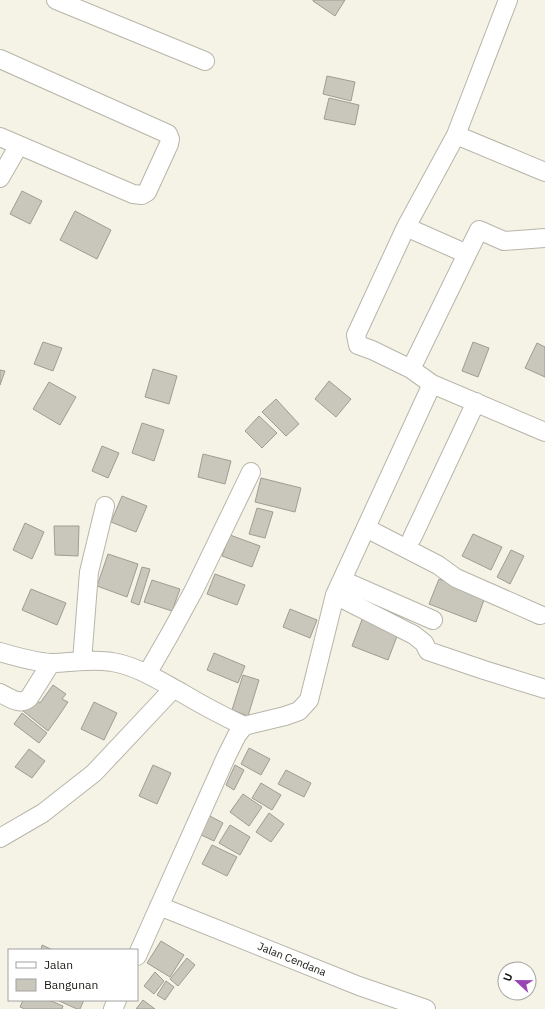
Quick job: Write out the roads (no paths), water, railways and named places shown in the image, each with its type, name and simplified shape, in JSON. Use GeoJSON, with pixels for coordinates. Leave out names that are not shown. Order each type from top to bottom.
{"type":"FeatureCollection","features":[{"type":"Feature","properties":{"kind":"street"},"geometry":{"type":"LineString","coordinates":[[56,0],[205,61]]}},
{"type":"Feature","properties":{"kind":"street"},"geometry":{"type":"LineString","coordinates":[[508,0],[456,135],[406,227],[356,335],[358,345],[372,350],[411,369],[432,384],[545,432]]}},
{"type":"Feature","properties":{"kind":"street"},"geometry":{"type":"LineString","coordinates":[[0,59],[168,134],[170,139],[147,192],[142,195],[133,194],[0,136]]}},
{"type":"Feature","properties":{"kind":"street"},"geometry":{"type":"LineString","coordinates":[[456,135],[545,172]]}},
{"type":"Feature","properties":{"kind":"street"},"geometry":{"type":"LineString","coordinates":[[0,178],[19,145]]}},
{"type":"Feature","properties":{"kind":"street"},"geometry":{"type":"LineString","coordinates":[[406,227],[467,254]]}},
{"type":"Feature","properties":{"kind":"street"},"geometry":{"type":"LineString","coordinates":[[411,369],[479,230],[504,241],[545,238]]}},
{"type":"Feature","properties":{"kind":"street"},"geometry":{"type":"LineString","coordinates":[[138,954],[237,735],[244,726],[299,711],[310,700],[339,588],[432,384]]}},
{"type":"Feature","properties":{"kind":"street"},"geometry":{"type":"LineString","coordinates":[[412,538],[476,402]]}},
{"type":"Feature","properties":{"kind":"street"},"geometry":{"type":"LineString","coordinates":[[147,674],[194,590],[251,472]]}},
{"type":"Feature","properties":{"kind":"street"},"geometry":{"type":"LineString","coordinates":[[82,661],[89,572],[105,506]]}},
{"type":"Feature","properties":{"kind":"street"},"geometry":{"type":"LineString","coordinates":[[366,528],[438,565],[456,578],[540,615]]}},
{"type":"Feature","properties":{"kind":"street"},"geometry":{"type":"LineString","coordinates":[[339,588],[432,620]]}},
{"type":"Feature","properties":{"kind":"street"},"geometry":{"type":"LineString","coordinates":[[339,588],[414,635],[424,643],[428,651],[545,689]]}},
{"type":"Feature","properties":{"kind":"street"},"geometry":{"type":"LineString","coordinates":[[0,652],[35,661],[51,663],[100,661],[122,664],[147,674],[244,726]]}},
{"type":"Feature","properties":{"kind":"street"},"geometry":{"type":"LineString","coordinates":[[0,693],[20,702],[25,701],[29,698],[51,663]]}},
{"type":"Feature","properties":{"kind":"street"},"geometry":{"type":"LineString","coordinates":[[0,838],[43,812],[94,773],[173,689]]}},
{"type":"Feature","properties":{"kind":"street","name":"Jalan Cendana"},"geometry":{"type":"LineString","coordinates":[[159,906],[359,986],[426,1009]]}}]}
